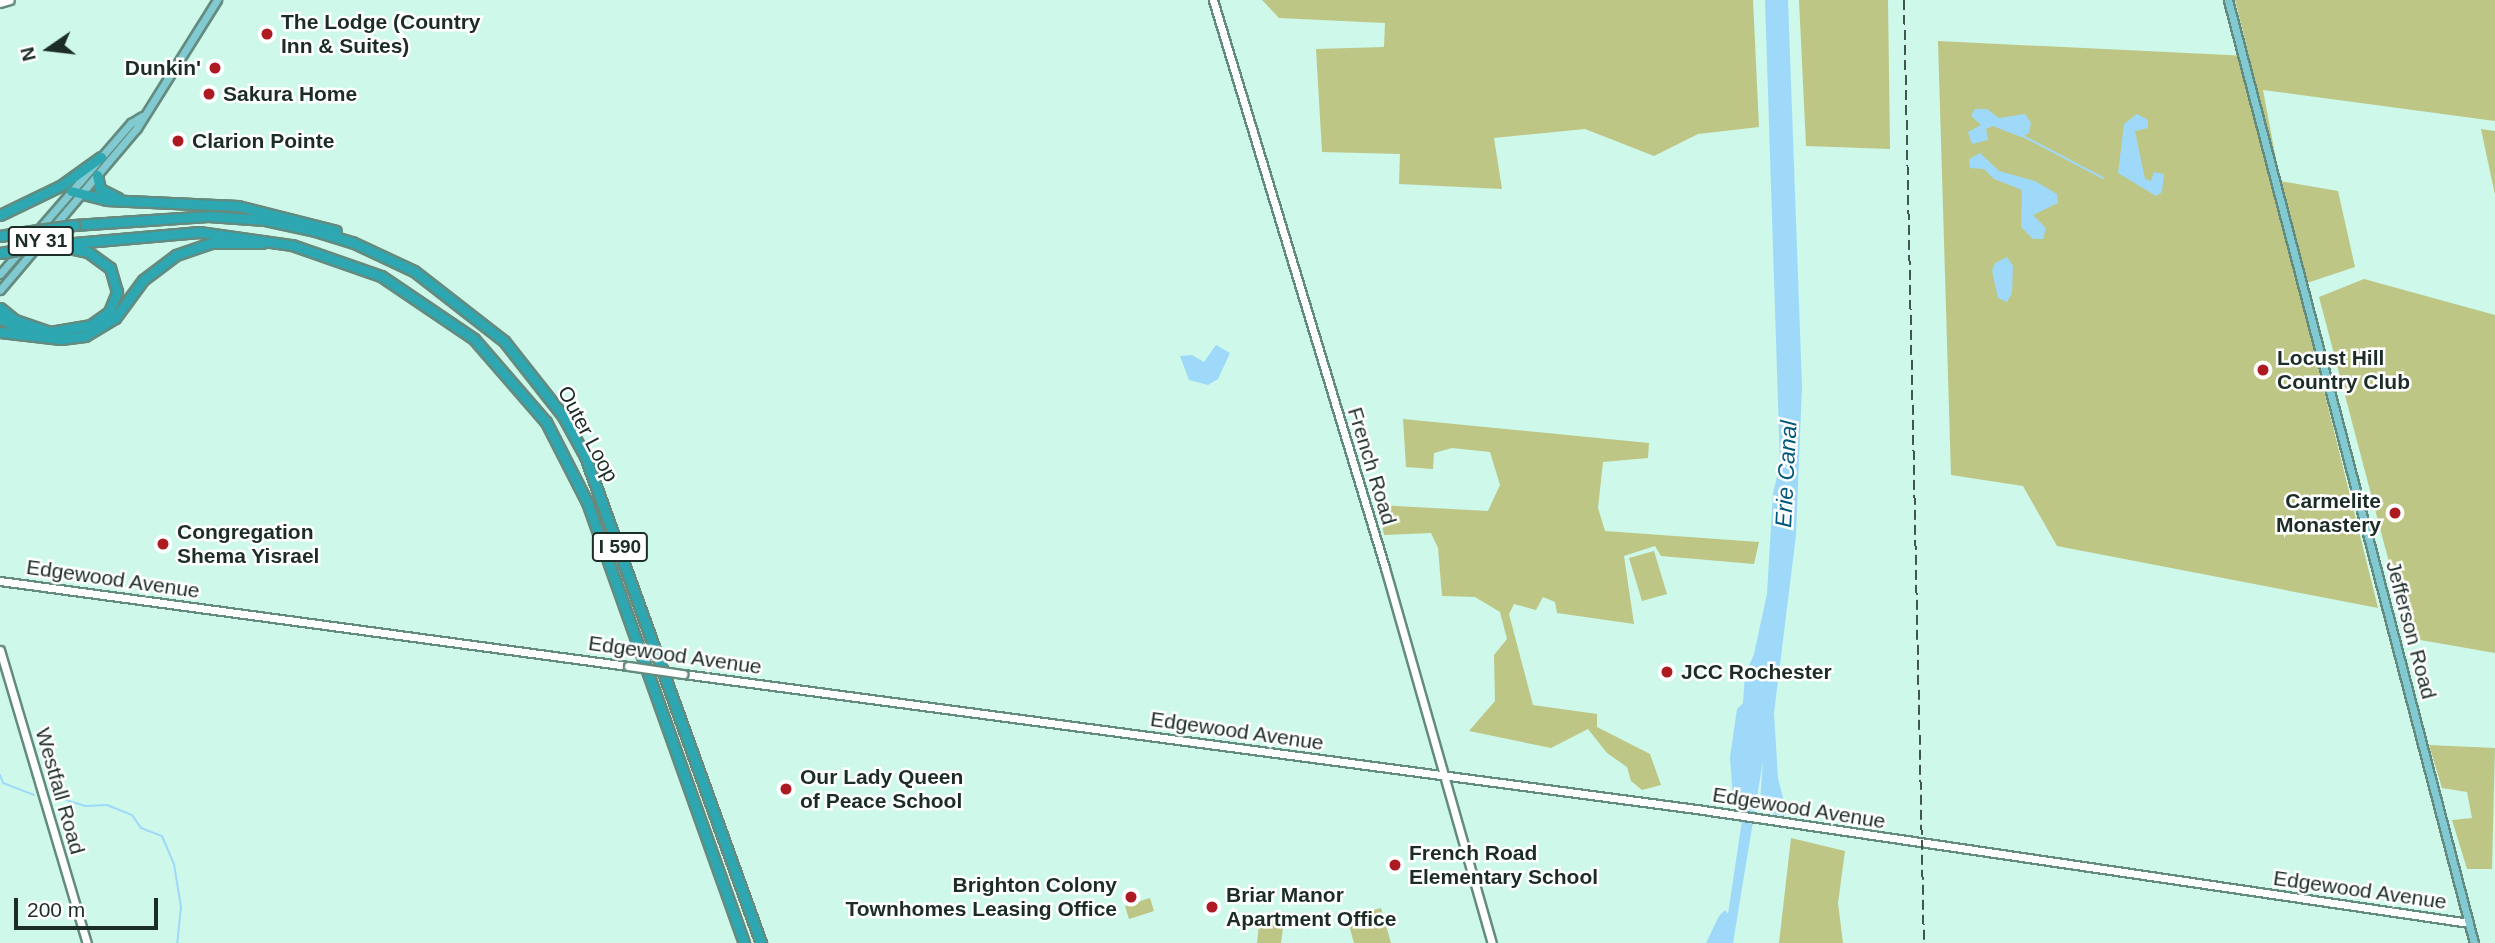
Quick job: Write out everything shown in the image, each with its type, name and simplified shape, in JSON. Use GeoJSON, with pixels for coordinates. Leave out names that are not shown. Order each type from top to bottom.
{"type":"FeatureCollection","features":[{"type":"Feature","properties":{"kind":"highway"},"geometry":{"type":"LineString","coordinates":[[0,215],[62,185],[101,157]]}},
{"type":"Feature","properties":{"kind":"highway"},"geometry":{"type":"LineString","coordinates":[[97,175],[100,189],[110,197],[133,201]]}},
{"type":"Feature","properties":{"kind":"highway"},"geometry":{"type":"LineString","coordinates":[[71,191],[81,191],[106,200],[272,211],[324,227],[352,242]]}},
{"type":"Feature","properties":{"kind":"highway","name":"Outer Loop"},"geometry":{"type":"LineString","coordinates":[[0,236],[74,225],[154,218],[236,218],[352,242],[414,271],[482,321],[535,376],[563,416],[605,505],[761,943]]}},
{"type":"Feature","properties":{"kind":"highway","name":"Outer Loop"},"geometry":{"type":"LineString","coordinates":[[57,244],[198,232],[292,244],[381,276],[419,297],[474,339],[546,422],[587,502],[744,943]]}},
{"type":"Feature","properties":{"kind":"highway"},"geometry":{"type":"LineString","coordinates":[[0,332],[69,339],[101,329],[150,273],[188,249],[223,242],[292,244]]}},
{"type":"Feature","properties":{"kind":"highway"},"geometry":{"type":"LineString","coordinates":[[0,253],[57,244],[88,253],[110,268],[117,283],[110,312],[91,325],[50,332],[15,320],[0,308]]}},
{"type":"Feature","properties":{"kind":"highway"},"geometry":{"type":"LineString","coordinates":[[0,318],[35,337]]}},
{"type":"Feature","properties":{"kind":"main road","name":"NY 31"},"geometry":{"type":"LineString","coordinates":[[0,290],[142,117],[217,0]]}},
{"type":"Feature","properties":{"kind":"main road","name":"Jefferson Road"},"geometry":{"type":"LineString","coordinates":[[2228,0],[2474,943]]}},
{"type":"Feature","properties":{"kind":"main road","name":"NY 31"},"geometry":{"type":"LineString","coordinates":[[0,274],[101,157],[142,117]]}},
{"type":"Feature","properties":{"kind":"street"},"geometry":{"type":"LineString","coordinates":[[0,3],[10,0]]}},
{"type":"Feature","properties":{"kind":"street","name":"French Road"},"geometry":{"type":"LineString","coordinates":[[1213,0],[1445,776],[1492,943]]}},
{"type":"Feature","properties":{"kind":"street","name":"Edgewood Avenue"},"geometry":{"type":"LineString","coordinates":[[0,581],[1725,813],[2469,923]]}},
{"type":"Feature","properties":{"kind":"street","name":"Westfall Road"},"geometry":{"type":"LineString","coordinates":[[0,650],[87,943]]}},
{"type":"Feature","properties":{"kind":"green space"},"geometry":{"type":"Polygon","coordinates":[[[1262,0],[1753,0],[1759,127],[1698,134],[1654,156],[1585,129],[1494,138],[1502,189],[1399,184],[1400,154],[1322,152],[1316,49],[1384,47],[1385,23],[1279,18],[1262,0]]]}},
{"type":"Feature","properties":{"kind":"green space"},"geometry":{"type":"Polygon","coordinates":[[[1799,0],[1888,0],[1890,149],[1806,146],[1799,0]]]}},
{"type":"Feature","properties":{"kind":"green space","name":"Locust Hill Country Club"},"geometry":{"type":"Polygon","coordinates":[[[2235,0],[2495,0],[2495,121],[2263,90],[2280,181],[2338,191],[2355,267],[2298,286],[2378,608],[2057,546],[2023,486],[1951,475],[1938,41],[2249,56],[2235,0]]]}},
{"type":"Feature","properties":{"kind":"green space"},"geometry":{"type":"Polygon","coordinates":[[[2481,129],[2495,131],[2495,195],[2481,129]]]}},
{"type":"Feature","properties":{"kind":"green space"},"geometry":{"type":"Polygon","coordinates":[[[2364,279],[2495,315],[2495,653],[2409,638],[2319,297],[2364,279]]]}},
{"type":"Feature","properties":{"kind":"green space"},"geometry":{"type":"Polygon","coordinates":[[[1403,419],[1649,443],[1648,458],[1603,462],[1598,508],[1605,531],[1759,542],[1754,564],[1661,556],[1655,546],[1624,556],[1634,624],[1557,613],[1555,602],[1543,597],[1536,610],[1514,604],[1509,614],[1533,705],[1597,714],[1597,727],[1650,754],[1661,785],[1642,790],[1631,781],[1627,767],[1607,753],[1588,729],[1551,748],[1469,731],[1495,701],[1494,655],[1507,639],[1500,612],[1475,597],[1442,596],[1438,548],[1431,533],[1384,535],[1378,505],[1488,511],[1500,485],[1490,452],[1452,448],[1434,453],[1433,469],[1406,467],[1403,419]]]}},
{"type":"Feature","properties":{"kind":"green space"},"geometry":{"type":"Polygon","coordinates":[[[1654,551],[1667,594],[1642,601],[1629,558],[1654,551]]]}},
{"type":"Feature","properties":{"kind":"green space"},"geometry":{"type":"Polygon","coordinates":[[[2429,745],[2495,748],[2492,869],[2467,869],[2452,820],[2472,818],[2467,792],[2442,788],[2429,745]]]}},
{"type":"Feature","properties":{"kind":"green space"},"geometry":{"type":"Polygon","coordinates":[[[1791,838],[1845,851],[1838,903],[1843,943],[1779,943],[1791,838]]]}},
{"type":"Feature","properties":{"kind":"green space"},"geometry":{"type":"Polygon","coordinates":[[[1150,898],[1154,911],[1129,919],[1125,906],[1150,898]]]}},
{"type":"Feature","properties":{"kind":"green space"},"geometry":{"type":"Polygon","coordinates":[[[1381,908],[1391,943],[1354,943],[1347,918],[1381,908]]]}},
{"type":"Feature","properties":{"kind":"green space"},"geometry":{"type":"Polygon","coordinates":[[[1260,916],[1284,920],[1281,943],[1257,943],[1260,916]]]}},
{"type":"Feature","properties":{"kind":"water","name":"Erie Canal"},"geometry":{"type":"Polygon","coordinates":[[[1765,0],[1788,0],[1802,386],[1796,535],[1774,713],[1778,778],[1785,806],[1784,816],[1772,814],[1770,806],[1760,802],[1763,761],[1733,943],[1706,943],[1719,916],[1725,910],[1728,914],[1744,807],[1733,798],[1730,757],[1737,709],[1743,703],[1745,675],[1754,654],[1767,594],[1773,493],[1780,465],[1765,0]]]}},
{"type":"Feature","properties":{"kind":"water"},"geometry":{"type":"Polygon","coordinates":[[[1975,109],[1987,109],[1999,118],[2025,114],[2031,123],[2029,133],[2021,137],[1993,126],[1986,129],[1988,140],[1972,144],[1968,132],[1981,125],[1971,116],[1975,109]]]}},
{"type":"Feature","properties":{"kind":"water"},"geometry":{"type":"Polygon","coordinates":[[[2137,114],[2148,120],[2148,128],[2135,131],[2145,179],[2151,181],[2154,172],[2164,174],[2162,192],[2156,196],[2118,173],[2124,124],[2137,114]]]}},
{"type":"Feature","properties":{"kind":"water"},"geometry":{"type":"Polygon","coordinates":[[[1980,153],[1999,171],[2035,181],[2057,194],[2058,203],[2033,215],[2046,228],[2043,239],[2033,239],[2021,227],[2022,190],[1994,179],[1984,169],[1970,168],[1969,159],[1980,153]]]}},
{"type":"Feature","properties":{"kind":"water"},"geometry":{"type":"Polygon","coordinates":[[[2007,257],[2013,266],[2012,293],[2007,302],[1998,298],[1992,271],[1995,263],[2007,257]]]}},
{"type":"Feature","properties":{"kind":"water"},"geometry":{"type":"Polygon","coordinates":[[[1216,345],[1230,353],[1218,379],[1208,385],[1189,380],[1180,356],[1192,355],[1204,362],[1216,345]]]}},
{"type":"Feature","properties":{"kind":"waterway"},"geometry":{"type":"LineString","coordinates":[[2023,136],[2103,178]]}},
{"type":"Feature","properties":{"kind":"waterway"},"geometry":{"type":"LineString","coordinates":[[0,775],[3,783],[34,795]]}},
{"type":"Feature","properties":{"kind":"waterway"},"geometry":{"type":"LineString","coordinates":[[53,796],[86,806],[107,805],[132,815],[141,828],[162,836],[174,864],[181,907],[177,943]]}},
{"type":"Feature","properties":{"kind":"railway"},"geometry":{"type":"LineString","coordinates":[[1904,0],[1924,943]]}},
{"type":"Feature","properties":{"kind":"place","name":"The Lodge (Country Inn & Suites)"},"geometry":{"type":"Point","coordinates":[267,34]}},
{"type":"Feature","properties":{"kind":"place","name":"Dunkin'"},"geometry":{"type":"Point","coordinates":[215,68]}},
{"type":"Feature","properties":{"kind":"place","name":"Sakura Home"},"geometry":{"type":"Point","coordinates":[209,94]}},
{"type":"Feature","properties":{"kind":"place","name":"Clarion Pointe"},"geometry":{"type":"Point","coordinates":[178,141]}},
{"type":"Feature","properties":{"kind":"place","name":"Locust Hill Country Club"},"geometry":{"type":"Point","coordinates":[2263,370]}},
{"type":"Feature","properties":{"kind":"place","name":"Carmelite Monastery"},"geometry":{"type":"Point","coordinates":[2395,513]}},
{"type":"Feature","properties":{"kind":"place","name":"Congregation Shema Yisrael"},"geometry":{"type":"Point","coordinates":[163,544]}},
{"type":"Feature","properties":{"kind":"place","name":"JCC Rochester"},"geometry":{"type":"Point","coordinates":[1667,672]}},
{"type":"Feature","properties":{"kind":"place","name":"Our Lady Queen of Peace School"},"geometry":{"type":"Point","coordinates":[786,789]}},
{"type":"Feature","properties":{"kind":"place","name":"French Road Elementary School"},"geometry":{"type":"Point","coordinates":[1395,865]}},
{"type":"Feature","properties":{"kind":"place","name":"Brighton Colony Townhomes Leasing Office"},"geometry":{"type":"Point","coordinates":[1131,897]}},
{"type":"Feature","properties":{"kind":"place","name":"Briar Manor Apartment Office"},"geometry":{"type":"Point","coordinates":[1212,907]}}]}
